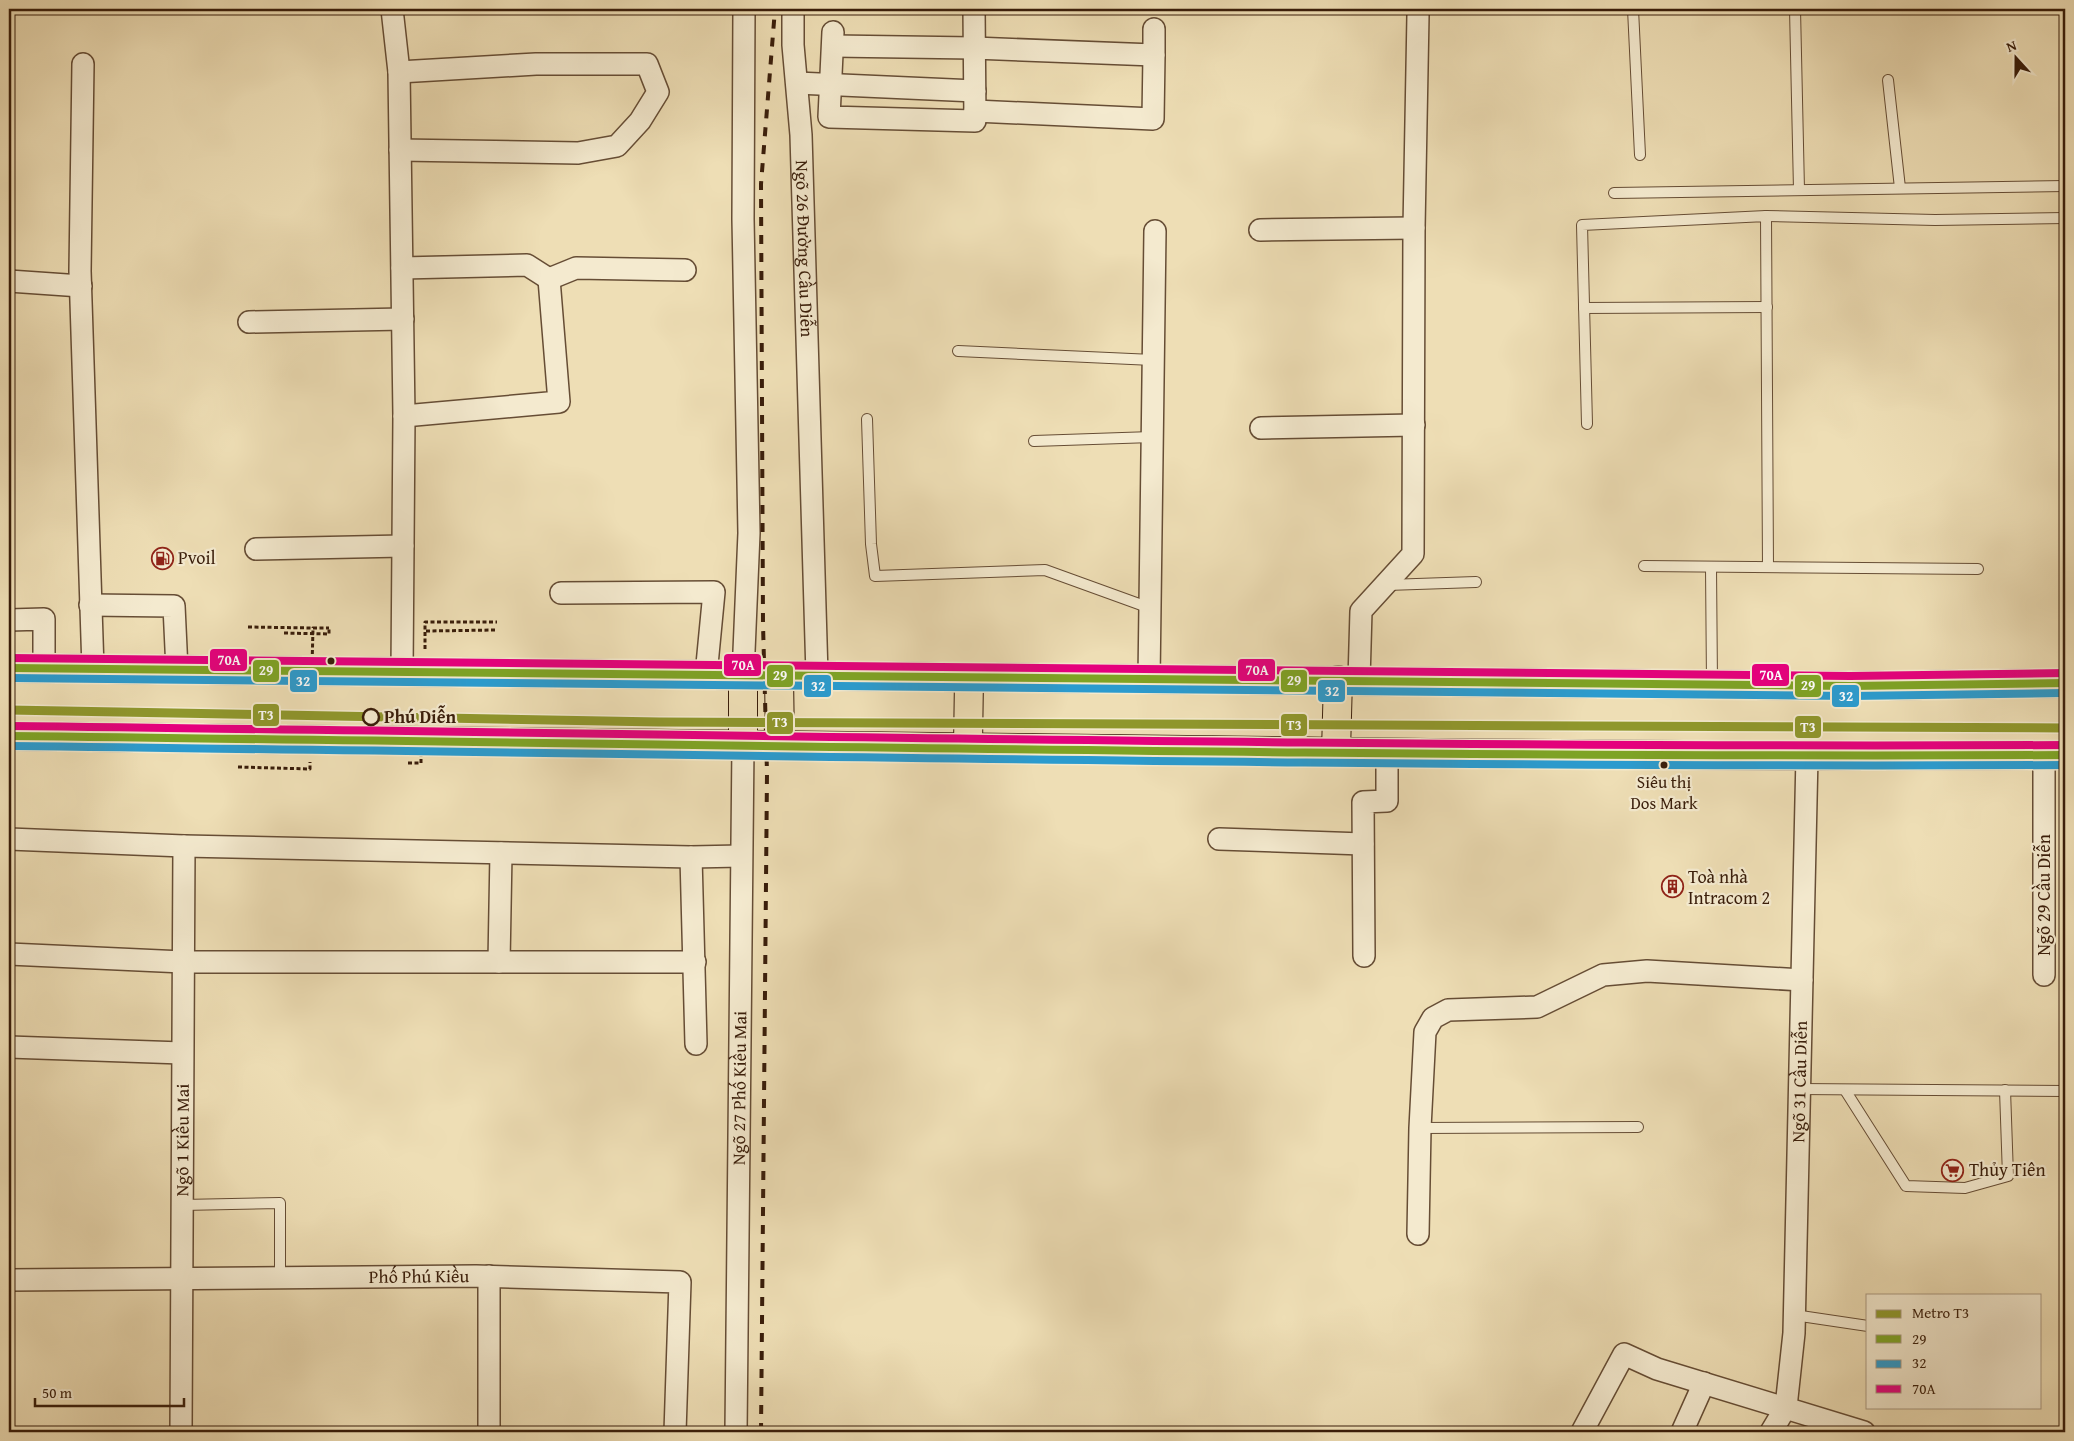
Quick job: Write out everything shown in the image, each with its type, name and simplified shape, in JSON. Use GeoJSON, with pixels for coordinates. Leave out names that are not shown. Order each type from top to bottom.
{"type":"FeatureCollection","features":[{"type":"Feature","properties":{"kind":"highway"},"geometry":{"type":"LineString","coordinates":[[9,668],[1712,685],[1850,686],[2065,683]]}},
{"type":"Feature","properties":{"kind":"highway"},"geometry":{"type":"LineString","coordinates":[[743,675],[743,745]]}},
{"type":"Feature","properties":{"kind":"highway"},"geometry":{"type":"LineString","coordinates":[[779,675],[780,745]]}},
{"type":"Feature","properties":{"kind":"highway"},"geometry":{"type":"LineString","coordinates":[[968,747],[969,677]]}},
{"type":"Feature","properties":{"kind":"highway"},"geometry":{"type":"LineString","coordinates":[[1336,751],[1349,680]]}},
{"type":"Feature","properties":{"kind":"highway"},"geometry":{"type":"LineString","coordinates":[[9,736],[1387,752],[2055,756]]}},
{"type":"Feature","properties":{"kind":"street"},"geometry":{"type":"LineString","coordinates":[[392,9],[399,72],[403,319],[402,672]]}},
{"type":"Feature","properties":{"kind":"street"},"geometry":{"type":"LineString","coordinates":[[743,675],[749,533],[743,219],[744,9]]}},
{"type":"Feature","properties":{"kind":"street","name":"Ngõ 26 Đường Cầu Diễn"},"geometry":{"type":"LineString","coordinates":[[794,9],[793,45],[801,135],[817,675]]}},
{"type":"Feature","properties":{"kind":"street"},"geometry":{"type":"LineString","coordinates":[[974,9],[974,48],[975,121],[830,117],[833,39],[974,48],[1154,55]]}},
{"type":"Feature","properties":{"kind":"street"},"geometry":{"type":"LineString","coordinates":[[1349,680],[1361,611],[1414,554],[1414,228],[1418,15]]}},
{"type":"Feature","properties":{"kind":"street"},"geometry":{"type":"LineString","coordinates":[[797,83],[830,84],[1153,120],[1154,29]]}},
{"type":"Feature","properties":{"kind":"street"},"geometry":{"type":"LineString","coordinates":[[83,64],[81,286],[93,669]]}},
{"type":"Feature","properties":{"kind":"street"},"geometry":{"type":"LineString","coordinates":[[399,72],[536,64],[647,64],[658,92],[640,121],[617,146],[578,154],[400,150]]}},
{"type":"Feature","properties":{"kind":"street"},"geometry":{"type":"LineString","coordinates":[[1260,230],[1414,228]]}},
{"type":"Feature","properties":{"kind":"street"},"geometry":{"type":"LineString","coordinates":[[1149,680],[1155,231]]}},
{"type":"Feature","properties":{"kind":"street"},"geometry":{"type":"LineString","coordinates":[[402,268],[527,265],[549,280]]}},
{"type":"Feature","properties":{"kind":"street"},"geometry":{"type":"LineString","coordinates":[[549,280],[576,268],[685,270]]}},
{"type":"Feature","properties":{"kind":"street"},"geometry":{"type":"LineString","coordinates":[[404,416],[559,402],[549,280]]}},
{"type":"Feature","properties":{"kind":"street"},"geometry":{"type":"LineString","coordinates":[[9,281],[81,286]]}},
{"type":"Feature","properties":{"kind":"street"},"geometry":{"type":"LineString","coordinates":[[249,322],[403,319]]}},
{"type":"Feature","properties":{"kind":"street"},"geometry":{"type":"LineString","coordinates":[[1261,428],[1414,425]]}},
{"type":"Feature","properties":{"kind":"street"},"geometry":{"type":"LineString","coordinates":[[256,549],[403,546]]}},
{"type":"Feature","properties":{"kind":"street"},"geometry":{"type":"LineString","coordinates":[[561,593],[714,592],[706,675]]}},
{"type":"Feature","properties":{"kind":"street"},"geometry":{"type":"LineString","coordinates":[[90,605],[174,606],[176,670]]}},
{"type":"Feature","properties":{"kind":"street"},"geometry":{"type":"LineString","coordinates":[[9,620],[44,619],[44,669]]}},
{"type":"Feature","properties":{"kind":"street","name":"Ngõ 27 Phố Kiều Mai"},"geometry":{"type":"LineString","coordinates":[[736,1432],[743,745]]}},
{"type":"Feature","properties":{"kind":"street"},"geometry":{"type":"LineString","coordinates":[[1364,956],[1363,802],[1387,801],[1387,752]]}},
{"type":"Feature","properties":{"kind":"street","name":"Ngõ 31 Cầu Diễn"},"geometry":{"type":"LineString","coordinates":[[1786,1407],[1794,1315],[1807,756]]}},
{"type":"Feature","properties":{"kind":"street","name":"Ngõ 29 Cầu Diễn"},"geometry":{"type":"LineString","coordinates":[[2044,975],[2055,756]]}},
{"type":"Feature","properties":{"kind":"street"},"geometry":{"type":"LineString","coordinates":[[9,839],[184,846],[691,857],[741,856]]}},
{"type":"Feature","properties":{"kind":"street"},"geometry":{"type":"LineString","coordinates":[[1218,839],[1363,844]]}},
{"type":"Feature","properties":{"kind":"street","name":"Ngõ 1 Kiều Mai"},"geometry":{"type":"LineString","coordinates":[[181,1432],[184,846]]}},
{"type":"Feature","properties":{"kind":"street"},"geometry":{"type":"LineString","coordinates":[[499,962],[501,853]]}},
{"type":"Feature","properties":{"kind":"street"},"geometry":{"type":"LineString","coordinates":[[691,857],[696,1044]]}},
{"type":"Feature","properties":{"kind":"street"},"geometry":{"type":"LineString","coordinates":[[9,954],[183,962],[695,962]]}},
{"type":"Feature","properties":{"kind":"street"},"geometry":{"type":"LineString","coordinates":[[1418,1234],[1420,1128],[1425,1032],[1433,1018],[1448,1010],[1537,1007],[1603,975],[1647,971],[1802,980]]}},
{"type":"Feature","properties":{"kind":"street"},"geometry":{"type":"LineString","coordinates":[[9,1047],[182,1053]]}},
{"type":"Feature","properties":{"kind":"street"},"geometry":{"type":"LineString","coordinates":[[489,1276],[489,1432]]}},
{"type":"Feature","properties":{"kind":"street","name":"Phố Phú Kiều"},"geometry":{"type":"LineString","coordinates":[[9,1280],[489,1276],[680,1282],[675,1432]]}},
{"type":"Feature","properties":{"kind":"street"},"geometry":{"type":"LineString","coordinates":[[1582,1432],[1624,1354],[1657,1370],[1786,1407],[1864,1432]]}},
{"type":"Feature","properties":{"kind":"street"},"geometry":{"type":"LineString","coordinates":[[1682,1432],[1704,1384]]}},
{"type":"Feature","properties":{"kind":"street"},"geometry":{"type":"LineString","coordinates":[[1772,1432],[1786,1407]]}},
{"type":"Feature","properties":{"kind":"lane"},"geometry":{"type":"LineString","coordinates":[[1633,9],[1640,155]]}},
{"type":"Feature","properties":{"kind":"lane"},"geometry":{"type":"LineString","coordinates":[[1795,9],[1799,190]]}},
{"type":"Feature","properties":{"kind":"lane"},"geometry":{"type":"LineString","coordinates":[[1888,80],[1900,188]]}},
{"type":"Feature","properties":{"kind":"lane"},"geometry":{"type":"LineString","coordinates":[[1614,193],[2065,186]]}},
{"type":"Feature","properties":{"kind":"lane"},"geometry":{"type":"LineString","coordinates":[[1766,216],[1768,567]]}},
{"type":"Feature","properties":{"kind":"lane"},"geometry":{"type":"LineString","coordinates":[[1587,424],[1582,225],[1766,216],[1935,220],[2065,218]]}},
{"type":"Feature","properties":{"kind":"lane"},"geometry":{"type":"LineString","coordinates":[[1584,308],[1767,307]]}},
{"type":"Feature","properties":{"kind":"lane"},"geometry":{"type":"LineString","coordinates":[[958,351],[1153,360]]}},
{"type":"Feature","properties":{"kind":"lane"},"geometry":{"type":"LineString","coordinates":[[867,419],[870,544],[875,576],[1045,570],[1150,608]]}},
{"type":"Feature","properties":{"kind":"lane"},"geometry":{"type":"LineString","coordinates":[[1034,441],[1152,437]]}},
{"type":"Feature","properties":{"kind":"lane"},"geometry":{"type":"LineString","coordinates":[[1644,566],[1978,569]]}},
{"type":"Feature","properties":{"kind":"lane"},"geometry":{"type":"LineString","coordinates":[[1711,567],[1712,685]]}},
{"type":"Feature","properties":{"kind":"lane"},"geometry":{"type":"LineString","coordinates":[[1386,585],[1476,582]]}},
{"type":"Feature","properties":{"kind":"lane"},"geometry":{"type":"LineString","coordinates":[[1799,1090],[2065,1091]]}},
{"type":"Feature","properties":{"kind":"lane"},"geometry":{"type":"LineString","coordinates":[[1845,1090],[1906,1186],[1965,1188],[2008,1176],[2005,1090]]}},
{"type":"Feature","properties":{"kind":"lane"},"geometry":{"type":"LineString","coordinates":[[1420,1128],[1638,1128]]}},
{"type":"Feature","properties":{"kind":"lane"},"geometry":{"type":"LineString","coordinates":[[182,1205],[280,1203],[280,1277]]}},
{"type":"Feature","properties":{"kind":"lane"},"geometry":{"type":"LineString","coordinates":[[1794,1315],[1866,1326]]}},
{"type":"Feature","properties":{"kind":"path"},"geometry":{"type":"LineString","coordinates":[[425,650],[426,622],[497,622]]}},
{"type":"Feature","properties":{"kind":"path"},"geometry":{"type":"LineString","coordinates":[[248,626],[329,628],[328,634],[284,634]]}},
{"type":"Feature","properties":{"kind":"path"},"geometry":{"type":"LineString","coordinates":[[312,668],[313,628]]}},
{"type":"Feature","properties":{"kind":"path"},"geometry":{"type":"LineString","coordinates":[[426,631],[497,630]]}},
{"type":"Feature","properties":{"kind":"path"},"geometry":{"type":"LineString","coordinates":[[408,763],[421,763],[421,743]]}},
{"type":"Feature","properties":{"kind":"path"},"geometry":{"type":"LineString","coordinates":[[238,767],[310,768]]}},
{"type":"Feature","properties":{"kind":"railway"},"geometry":{"type":"LineString","coordinates":[[761,1432],[767,773],[763,624],[761,184],[775,9]]}},
{"type":"Feature","properties":{"kind":"metro line","name":"T3"},"geometry":{"type":"LineString","coordinates":[[9,710],[659,722],[2065,728]]}},
{"type":"Feature","properties":{"kind":"transit line","name":"70A"},"geometry":{"type":"LineString","coordinates":[[9,658],[1850,676],[2065,673]]}},
{"type":"Feature","properties":{"kind":"transit line","name":"29"},"geometry":{"type":"LineString","coordinates":[[9,668],[1850,686],[2065,683]]}},
{"type":"Feature","properties":{"kind":"transit line","name":"32"},"geometry":{"type":"LineString","coordinates":[[9,678],[1850,696],[2065,693]]}},
{"type":"Feature","properties":{"kind":"transit line","name":"70A"},"geometry":{"type":"LineString","coordinates":[[9,726],[1037,740],[2065,745]]}},
{"type":"Feature","properties":{"kind":"transit line","name":"29"},"geometry":{"type":"LineString","coordinates":[[9,736],[1037,750],[2065,755]]}},
{"type":"Feature","properties":{"kind":"transit line","name":"32"},"geometry":{"type":"LineString","coordinates":[[9,746],[1037,760],[2065,765]]}},
{"type":"Feature","properties":{"kind":"place","name":"Pvoil"},"geometry":{"type":"Point","coordinates":[162,558]}},
{"type":"Feature","properties":{"kind":"place","name":"Phú Diễn"},"geometry":{"type":"Point","coordinates":[371,717]}},
{"type":"Feature","properties":{"kind":"place","name":"Siêu thị Dos Mark"},"geometry":{"type":"Point","coordinates":[1664,765]}},
{"type":"Feature","properties":{"kind":"place","name":"Toà nhà Intracom 2"},"geometry":{"type":"Point","coordinates":[1672,887]}},
{"type":"Feature","properties":{"kind":"place","name":"Thủy Tiên"},"geometry":{"type":"Point","coordinates":[1953,1170]}}]}
